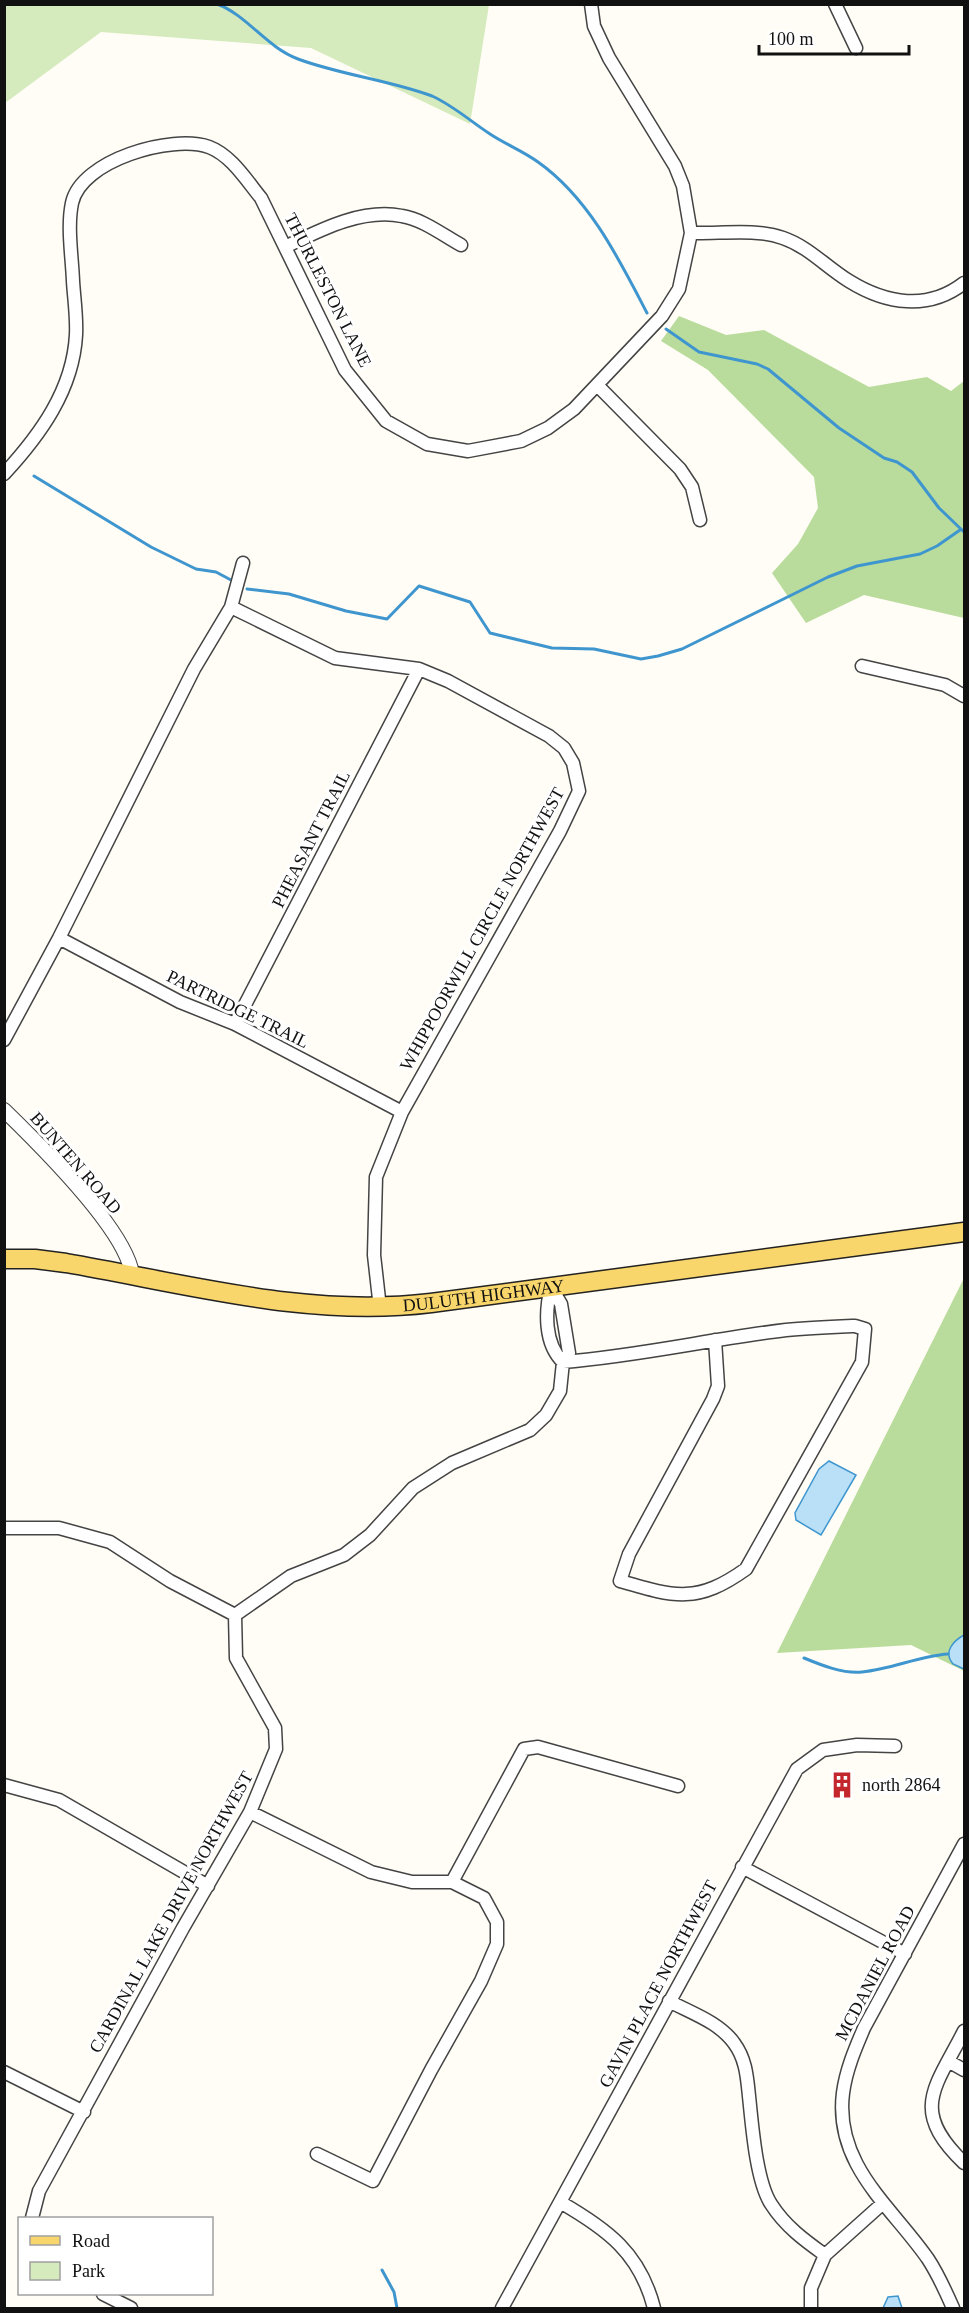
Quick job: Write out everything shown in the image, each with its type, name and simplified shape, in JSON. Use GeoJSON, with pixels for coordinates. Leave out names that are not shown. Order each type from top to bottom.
{"type":"FeatureCollection","features":[{"type":"Feature","properties":{"kind":"main road","name":"DULUTH HIGHWAY"},"geometry":{"type":"LineString","coordinates":[[4,1259],[35,1258],[292,1304],[380,1308],[964,1232]]}},
{"type":"Feature","properties":{"kind":"street","name":"THURLESTON LANE"},"geometry":{"type":"LineString","coordinates":[[4,474],[37,438],[58,402],[68,377],[76,336],[71,240],[72,202],[86,178],[119,159],[143,149],[197,144],[212,148],[232,163],[261,198],[345,370],[386,421],[427,444],[468,451],[521,441],[548,428],[574,409],[663,316],[679,289],[691,233],[683,186],[675,166],[609,58],[594,26],[591,4]]}},
{"type":"Feature","properties":{"kind":"street"},"geometry":{"type":"LineString","coordinates":[[835,4],[855,48]]}},
{"type":"Feature","properties":{"kind":"street"},"geometry":{"type":"LineString","coordinates":[[285,247],[325,227],[372,215],[402,216],[461,245]]}},
{"type":"Feature","properties":{"kind":"street"},"geometry":{"type":"LineString","coordinates":[[691,233],[766,233],[784,238],[817,256],[848,280],[872,293],[900,303],[928,301],[951,294],[964,284]]}},
{"type":"Feature","properties":{"kind":"street"},"geometry":{"type":"LineString","coordinates":[[597,385],[680,469],[692,487],[700,520]]}},
{"type":"Feature","properties":{"kind":"street"},"geometry":{"type":"LineString","coordinates":[[4,1040],[59,938],[194,669],[231,607],[243,563]]}},
{"type":"Feature","properties":{"kind":"street","name":"WHIPPOORWILL CIRCLE NORTHWEST"},"geometry":{"type":"LineString","coordinates":[[231,607],[335,658],[419,669],[473,692],[564,747],[573,763],[579,791],[560,831],[402,1112],[376,1177],[374,1255],[380,1308]]}},
{"type":"Feature","properties":{"kind":"street"},"geometry":{"type":"LineString","coordinates":[[862,666],[945,685],[964,696]]}},
{"type":"Feature","properties":{"kind":"street","name":"PHEASANT TRAIL"},"geometry":{"type":"LineString","coordinates":[[235,1024],[419,669]]}},
{"type":"Feature","properties":{"kind":"street","name":"PARTRIDGE TRAIL"},"geometry":{"type":"LineString","coordinates":[[59,938],[180,1002],[235,1024],[402,1112]]}},
{"type":"Feature","properties":{"kind":"street","name":"BUNTEN ROAD"},"geometry":{"type":"LineString","coordinates":[[4,1110],[48,1154],[96,1210],[130,1262],[132,1274]]}},
{"type":"Feature","properties":{"kind":"street"},"geometry":{"type":"LineString","coordinates":[[551,1287],[546,1308],[553,1352],[563,1362]]}},
{"type":"Feature","properties":{"kind":"street"},"geometry":{"type":"LineString","coordinates":[[563,1362],[657,1351],[715,1340],[787,1330],[855,1326],[865,1329],[862,1362],[746,1569],[726,1583],[691,1596],[652,1590],[620,1581],[628,1554],[713,1400],[718,1386],[715,1340]]}},
{"type":"Feature","properties":{"kind":"street"},"geometry":{"type":"LineString","coordinates":[[4,1528],[59,1528],[110,1542],[170,1581],[235,1616],[291,1576],[344,1555],[370,1535],[413,1488],[452,1463],[530,1430],[546,1415],[560,1391],[563,1362]]}},
{"type":"Feature","properties":{"kind":"street","name":"CARDINAL LAKE DRIVE NORTHWEST"},"geometry":{"type":"LineString","coordinates":[[32,2217],[39,2191],[250,1812],[276,1749],[275,1728],[236,1658],[235,1616]]}},
{"type":"Feature","properties":{"kind":"street","name":"GAVIN PLACE NORTHWEST"},"geometry":{"type":"LineString","coordinates":[[502,2308],[797,1769],[823,1750],[857,1745],[895,1746]]}},
{"type":"Feature","properties":{"kind":"street"},"geometry":{"type":"LineString","coordinates":[[452,1882],[524,1749],[538,1747],[678,1786]]}},
{"type":"Feature","properties":{"kind":"street"},"geometry":{"type":"LineString","coordinates":[[4,1785],[59,1800],[208,1886]]}},
{"type":"Feature","properties":{"kind":"street"},"geometry":{"type":"LineString","coordinates":[[250,1812],[371,1872],[412,1882],[452,1882],[484,1898],[497,1922],[497,1944],[481,1981],[430,2070],[374,2181],[317,2154]]}},
{"type":"Feature","properties":{"kind":"street","name":"MCDANIEL ROAD"},"geometry":{"type":"LineString","coordinates":[[953,2308],[929,2260],[861,2175],[846,2141],[843,2094],[850,2060],[864,2028],[964,1844]]}},
{"type":"Feature","properties":{"kind":"street"},"geometry":{"type":"LineString","coordinates":[[742,1867],[905,1954]]}},
{"type":"Feature","properties":{"kind":"street"},"geometry":{"type":"LineString","coordinates":[[669,2001],[715,2025],[733,2042],[740,2053],[748,2082],[761,2170],[770,2202],[786,2225],[825,2254]]}},
{"type":"Feature","properties":{"kind":"street"},"geometry":{"type":"LineString","coordinates":[[964,2031],[935,2086],[931,2114],[939,2136],[964,2163]]}},
{"type":"Feature","properties":{"kind":"street"},"geometry":{"type":"LineString","coordinates":[[948,2061],[964,2070]]}},
{"type":"Feature","properties":{"kind":"street"},"geometry":{"type":"LineString","coordinates":[[4,2072],[84,2112]]}},
{"type":"Feature","properties":{"kind":"street"},"geometry":{"type":"LineString","coordinates":[[561,2202],[596,2223],[629,2254],[644,2280],[654,2308]]}},
{"type":"Feature","properties":{"kind":"street"},"geometry":{"type":"LineString","coordinates":[[811,2308],[811,2288],[825,2254],[882,2204]]}},
{"type":"Feature","properties":{"kind":"street"},"geometry":{"type":"LineString","coordinates":[[105,2295],[131,2308]]}},
{"type":"Feature","properties":{"kind":"green space"},"geometry":{"type":"Polygon","coordinates":[[[5,4],[489,5],[470,124],[311,48],[101,32],[5,103],[5,4]]]}},
{"type":"Feature","properties":{"kind":"green space"},"geometry":{"type":"Polygon","coordinates":[[[679,316],[726,335],[764,330],[869,387],[927,377],[951,391],[964,381],[964,618],[864,595],[806,623],[772,573],[798,544],[818,508],[814,477],[708,370],[661,341],[679,316]]]}},
{"type":"Feature","properties":{"kind":"green space"},"geometry":{"type":"Polygon","coordinates":[[[964,1278],[964,1671],[911,1645],[777,1653],[964,1278]]]}},
{"type":"Feature","properties":{"kind":"water"},"geometry":{"type":"Polygon","coordinates":[[[829,1461],[856,1475],[821,1535],[796,1520],[795,1513],[819,1469],[829,1461]]]}},
{"type":"Feature","properties":{"kind":"water"},"geometry":{"type":"Polygon","coordinates":[[[964,1635],[964,1669],[953,1664],[949,1651],[956,1640],[964,1635]]]}},
{"type":"Feature","properties":{"kind":"water"},"geometry":{"type":"Polygon","coordinates":[[[898,2296],[902,2308],[883,2308],[888,2297],[898,2296]]]}},
{"type":"Feature","properties":{"kind":"waterway"},"geometry":{"type":"LineString","coordinates":[[217,4],[238,16],[287,54],[314,65],[432,96],[496,138],[538,162],[573,193],[588,211],[614,251],[647,313]]}},
{"type":"Feature","properties":{"kind":"waterway"},"geometry":{"type":"LineString","coordinates":[[666,329],[699,352],[757,364],[768,369],[839,428],[884,458],[897,462],[912,472],[939,508],[964,532]]}},
{"type":"Feature","properties":{"kind":"waterway"},"geometry":{"type":"LineString","coordinates":[[34,476],[151,547],[196,569],[216,572],[231,580]]}},
{"type":"Feature","properties":{"kind":"waterway"},"geometry":{"type":"LineString","coordinates":[[247,589],[289,594],[346,611],[387,619],[419,586],[470,602],[490,633],[552,648],[594,649],[641,659],[682,649],[828,577],[857,566],[920,554],[937,546],[960,530]]}},
{"type":"Feature","properties":{"kind":"waterway"},"geometry":{"type":"LineString","coordinates":[[804,1658],[847,1672],[862,1672],[948,1654]]}},
{"type":"Feature","properties":{"kind":"waterway"},"geometry":{"type":"LineString","coordinates":[[382,2270],[394,2292],[397,2308]]}},
{"type":"Feature","properties":{"kind":"place","name":"north 2864"},"geometry":{"type":"Point","coordinates":[842,1785]}}]}
